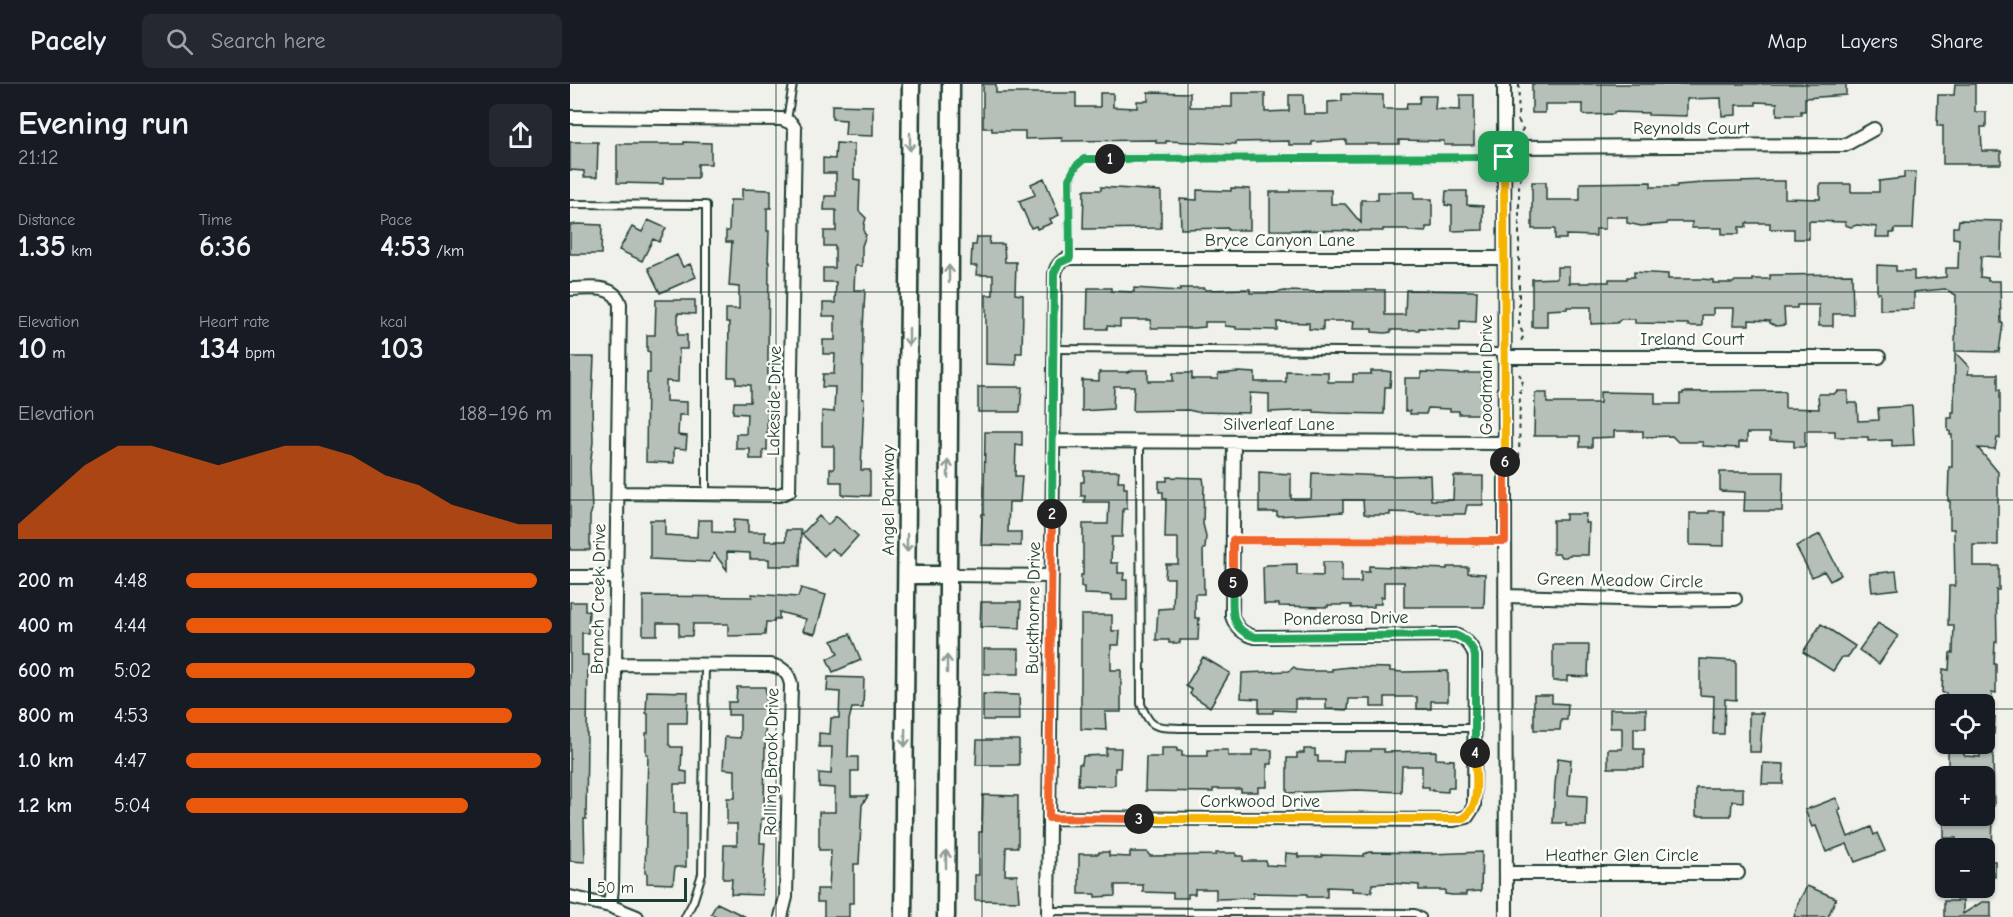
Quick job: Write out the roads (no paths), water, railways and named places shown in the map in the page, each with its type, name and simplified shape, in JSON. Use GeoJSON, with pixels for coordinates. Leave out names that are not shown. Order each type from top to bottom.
{"type":"FeatureCollection","features":[{"type":"Feature","properties":{"kind":"main road","name":"Angel Parkway"},"geometry":{"type":"LineString","coordinates":[[903,917],[911,84]]}},
{"type":"Feature","properties":{"kind":"main road"},"geometry":{"type":"LineString","coordinates":[[946,917],[951,84]]}},
{"type":"Feature","properties":{"kind":"main road"},"geometry":{"type":"LineString","coordinates":[[907,574],[948,575]]}},
{"type":"Feature","properties":{"kind":"street","name":"Goodman Drive"},"geometry":{"type":"LineString","coordinates":[[1504,84],[1506,917]]}},
{"type":"Feature","properties":{"kind":"street"},"geometry":{"type":"LineString","coordinates":[[570,117],[787,120]]}},
{"type":"Feature","properties":{"kind":"street","name":"Lakeside Drive"},"geometry":{"type":"LineString","coordinates":[[618,494],[779,495],[789,491],[796,139],[795,129],[787,120]]}},
{"type":"Feature","properties":{"kind":"street","name":"Reynolds Court"},"geometry":{"type":"LineString","coordinates":[[1504,152],[1845,145],[1874,129]]}},
{"type":"Feature","properties":{"kind":"street","name":"Bryce Canyon Lane"},"geometry":{"type":"LineString","coordinates":[[1070,258],[1504,258]]}},
{"type":"Feature","properties":{"kind":"street","name":"Buckthorne Drive"},"geometry":{"type":"LineString","coordinates":[[1048,914],[1054,273],[1058,265],[1070,258]]}},
{"type":"Feature","properties":{"kind":"street","name":"Branch Creek Drive"},"geometry":{"type":"LineString","coordinates":[[570,289],[604,289],[615,294],[620,304],[610,906]]}},
{"type":"Feature","properties":{"kind":"street","name":"Ireland Court"},"geometry":{"type":"LineString","coordinates":[[1504,354],[1879,357]]}},
{"type":"Feature","properties":{"kind":"street","name":"Silverleaf Lane"},"geometry":{"type":"LineString","coordinates":[[1053,441],[1505,443]]}},
{"type":"Feature","properties":{"kind":"street","name":"Ponderosa Drive"},"geometry":{"type":"LineString","coordinates":[[1234,442],[1232,616],[1235,624],[1240,630],[1255,637],[1455,635],[1462,638],[1473,649],[1475,656],[1475,800],[1470,813]]}},
{"type":"Feature","properties":{"kind":"street"},"geometry":{"type":"LineString","coordinates":[[948,575],[1052,576]]}},
{"type":"Feature","properties":{"kind":"street"},"geometry":{"type":"LineString","coordinates":[[570,577],[617,577]]}},
{"type":"Feature","properties":{"kind":"street","name":"Green Meadow Circle"},"geometry":{"type":"LineString","coordinates":[[1505,596],[1659,600],[1735,599]]}},
{"type":"Feature","properties":{"kind":"street","name":"Rolling Brook Drive"},"geometry":{"type":"LineString","coordinates":[[615,664],[777,666],[783,669],[790,679],[786,897],[781,917]]}},
{"type":"Feature","properties":{"kind":"street","name":"Corkwood Drive"},"geometry":{"type":"LineString","coordinates":[[1049,818],[1454,820],[1461,819],[1470,813]]}},
{"type":"Feature","properties":{"kind":"street","name":"Heather Glen Circle"},"geometry":{"type":"LineString","coordinates":[[1506,873],[1738,873]]}},
{"type":"Feature","properties":{"kind":"street"},"geometry":{"type":"LineString","coordinates":[[570,897],[610,906],[637,917]]}},
{"type":"Feature","properties":{"kind":"lane"},"geometry":{"type":"LineString","coordinates":[[787,120],[793,84]]}},
{"type":"Feature","properties":{"kind":"lane"},"geometry":{"type":"LineString","coordinates":[[1070,258],[1069,179],[1076,166],[1084,159],[1504,152]]}},
{"type":"Feature","properties":{"kind":"lane"},"geometry":{"type":"LineString","coordinates":[[570,204],[706,205],[706,495]]}},
{"type":"Feature","properties":{"kind":"lane"},"geometry":{"type":"LineString","coordinates":[[1054,349],[1504,354]]}},
{"type":"Feature","properties":{"kind":"lane"},"geometry":{"type":"LineString","coordinates":[[1140,441],[1141,704],[1147,720],[1156,727],[1179,728],[1475,728]]}},
{"type":"Feature","properties":{"kind":"lane"},"geometry":{"type":"LineString","coordinates":[[1233,540],[1505,541]]}},
{"type":"Feature","properties":{"kind":"lane"},"geometry":{"type":"LineString","coordinates":[[685,917],[693,902],[702,874],[705,665]]}},
{"type":"Feature","properties":{"kind":"lane"},"geometry":{"type":"LineString","coordinates":[[1048,914],[1415,913],[1422,917]]}}]}
